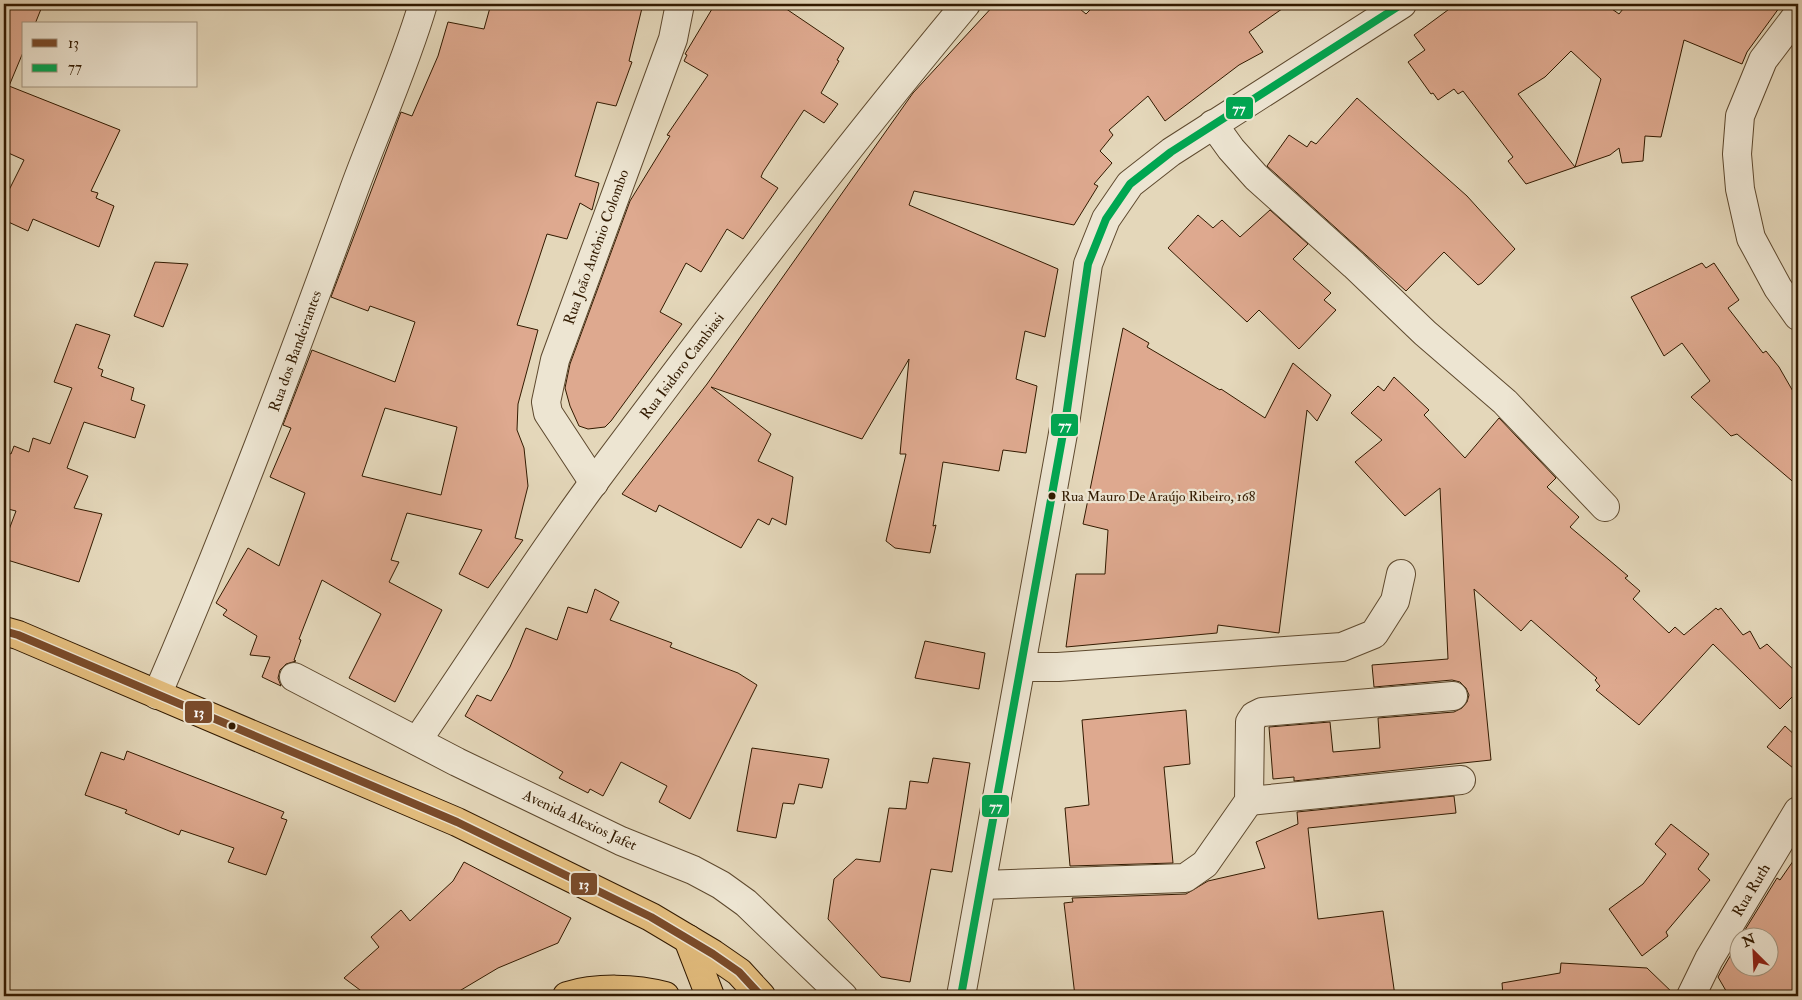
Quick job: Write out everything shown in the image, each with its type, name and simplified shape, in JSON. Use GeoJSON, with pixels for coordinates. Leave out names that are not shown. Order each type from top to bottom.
{"type":"FeatureCollection","features":[{"type":"Feature","properties":{"kind":"main road"},"geometry":{"type":"LineString","coordinates":[[4,631],[18,635],[457,822],[651,917],[739,972],[761,996]]}},
{"type":"Feature","properties":{"kind":"main road"},"geometry":{"type":"LineString","coordinates":[[688,939],[710,996]]}},
{"type":"Feature","properties":{"kind":"main road"},"geometry":{"type":"LineString","coordinates":[[567,996],[582,991],[620,991],[665,996]]}},
{"type":"Feature","properties":{"kind":"street","name":"Rua dos Bandeirantes"},"geometry":{"type":"LineString","coordinates":[[157,695],[250,472],[354,190],[413,39],[423,4]]}},
{"type":"Feature","properties":{"kind":"street","name":"Rua João Antônio Colombo"},"geometry":{"type":"LineString","coordinates":[[594,482],[552,422],[546,402],[555,360],[672,39],[680,4]]}},
{"type":"Feature","properties":{"kind":"street","name":"Rua Isidoro Cambiasi"},"geometry":{"type":"LineString","coordinates":[[416,741],[594,482],[872,119],[966,4]]}},
{"type":"Feature","properties":{"kind":"street"},"geometry":{"type":"LineString","coordinates":[[961,996],[1066,417],[1088,264],[1106,219],[1130,184],[1171,152],[1402,4]]}},
{"type":"Feature","properties":{"kind":"street"},"geometry":{"type":"LineString","coordinates":[[1798,14],[1763,60],[1740,116],[1737,154],[1740,189],[1751,238],[1778,288],[1798,316]]}},
{"type":"Feature","properties":{"kind":"street"},"geometry":{"type":"LineString","coordinates":[[1213,124],[1231,149],[1256,177],[1354,265],[1425,333],[1505,402],[1605,507]]}},
{"type":"Feature","properties":{"kind":"street"},"geometry":{"type":"LineString","coordinates":[[1022,667],[1058,667],[1342,647],[1374,634],[1395,601],[1401,574]]}},
{"type":"Feature","properties":{"kind":"street","name":"Avenida Alexios Jafet"},"geometry":{"type":"LineString","coordinates":[[294,678],[416,741],[589,826],[693,870],[721,885],[746,903],[843,996]]}},
{"type":"Feature","properties":{"kind":"street"},"geometry":{"type":"LineString","coordinates":[[982,885],[1185,878],[1205,864],[1249,802],[1250,722],[1254,716],[1262,712],[1453,696]]}},
{"type":"Feature","properties":{"kind":"street"},"geometry":{"type":"LineString","coordinates":[[1249,802],[1461,780]]}},
{"type":"Feature","properties":{"kind":"street","name":"Rua Ruth"},"geometry":{"type":"LineString","coordinates":[[1691,996],[1709,959],[1798,811]]}},
{"type":"Feature","properties":{"kind":"building"},"geometry":{"type":"Polygon","coordinates":[[[4,4],[43,4],[36,22],[22,22],[22,55],[9,86],[120,130],[91,191],[98,193],[96,198],[114,206],[99,247],[33,219],[28,231],[4,220],[4,200],[24,160],[4,151],[4,4]]]}},
{"type":"Feature","properties":{"kind":"building"},"geometry":{"type":"Polygon","coordinates":[[[491,4],[643,4],[629,61],[632,62],[616,106],[597,102],[575,176],[599,183],[592,210],[580,203],[567,239],[547,234],[517,325],[538,330],[518,404],[517,430],[524,448],[528,486],[515,538],[523,540],[488,588],[459,574],[482,530],[407,513],[391,560],[399,562],[389,582],[442,610],[395,702],[349,678],[381,614],[322,580],[299,639],[301,640],[294,660],[296,661],[286,664],[280,670],[278,678],[281,686],[262,677],[270,657],[250,655],[257,636],[223,615],[227,610],[216,603],[248,548],[279,566],[305,493],[270,477],[291,428],[283,425],[312,350],[395,382],[415,322],[370,306],[368,311],[331,297],[401,112],[412,116],[438,56],[448,22],[484,29],[491,4]],[[385,408],[362,476],[441,495],[457,427],[385,408]]]}},
{"type":"Feature","properties":{"kind":"building"},"geometry":{"type":"Polygon","coordinates":[[[715,4],[779,4],[844,48],[821,93],[838,104],[824,123],[804,110],[763,172],[761,177],[778,188],[743,239],[727,229],[701,272],[686,263],[660,312],[682,324],[611,421],[605,427],[588,429],[579,426],[570,406],[565,388],[570,364],[630,201],[670,136],[667,135],[708,75],[684,61],[687,55],[685,54],[715,4]]]}},
{"type":"Feature","properties":{"kind":"building"},"geometry":{"type":"Polygon","coordinates":[[[995,4],[1074,4],[1086,14],[1096,4],[1289,4],[1249,32],[1263,52],[1239,65],[1165,121],[1148,96],[1109,130],[1113,135],[1100,151],[1112,163],[1094,184],[1098,186],[1074,225],[914,191],[909,205],[1058,269],[1045,337],[1025,331],[1016,379],[1037,386],[1026,453],[1003,450],[999,471],[943,462],[933,526],[936,525],[930,553],[895,548],[886,541],[906,454],[900,454],[909,359],[862,439],[711,387],[771,434],[758,461],[793,477],[786,525],[772,518],[769,525],[758,519],[741,548],[659,505],[656,512],[622,494],[707,384],[913,93],[995,4]]]}},
{"type":"Feature","properties":{"kind":"building"},"geometry":{"type":"Polygon","coordinates":[[[1456,4],[1605,4],[1619,14],[1627,4],[1782,4],[1747,52],[1742,64],[1684,40],[1661,137],[1645,136],[1643,161],[1622,163],[1619,148],[1610,155],[1526,184],[1508,161],[1513,157],[1463,91],[1458,94],[1454,89],[1438,100],[1433,93],[1431,94],[1408,62],[1425,50],[1414,35],[1456,4]],[[1571,51],[1545,77],[1518,94],[1575,167],[1601,79],[1571,51]]]}},
{"type":"Feature","properties":{"kind":"building"},"geometry":{"type":"Polygon","coordinates":[[[1357,98],[1467,196],[1515,249],[1482,283],[1478,285],[1444,252],[1406,291],[1267,166],[1289,135],[1307,147],[1311,141],[1316,144],[1357,98]]]}},
{"type":"Feature","properties":{"kind":"building"},"geometry":{"type":"Polygon","coordinates":[[[1270,210],[1308,244],[1293,259],[1331,293],[1324,300],[1336,310],[1299,349],[1259,310],[1247,322],[1168,248],[1198,215],[1213,228],[1222,220],[1240,237],[1270,210]]]}},
{"type":"Feature","properties":{"kind":"building"},"geometry":{"type":"Polygon","coordinates":[[[155,262],[188,264],[163,327],[134,316],[155,262]]]}},
{"type":"Feature","properties":{"kind":"building"},"geometry":{"type":"Polygon","coordinates":[[[1702,263],[1706,268],[1714,263],[1739,300],[1728,308],[1763,353],[1766,351],[1779,367],[1798,400],[1798,486],[1737,434],[1731,436],[1691,397],[1710,381],[1682,343],[1664,356],[1631,297],[1702,263]]]}},
{"type":"Feature","properties":{"kind":"building"},"geometry":{"type":"Polygon","coordinates":[[[76,324],[110,335],[98,368],[103,370],[101,376],[134,388],[131,400],[145,405],[135,438],[84,422],[67,468],[88,476],[74,508],[102,514],[79,582],[4,559],[4,543],[16,511],[4,508],[4,451],[11,454],[14,446],[29,452],[33,438],[50,444],[72,388],[54,382],[76,324]]]}},
{"type":"Feature","properties":{"kind":"building"},"geometry":{"type":"Polygon","coordinates":[[[1123,328],[1149,343],[1147,347],[1221,389],[1265,418],[1293,363],[1331,395],[1317,421],[1307,410],[1279,633],[1218,625],[1217,633],[1066,647],[1076,574],[1105,574],[1108,530],[1083,524],[1123,328]]]}},
{"type":"Feature","properties":{"kind":"building"},"geometry":{"type":"Polygon","coordinates":[[[1394,377],[1429,410],[1424,415],[1465,458],[1499,418],[1556,478],[1547,487],[1579,517],[1570,527],[1628,576],[1625,578],[1640,591],[1633,599],[1669,633],[1675,627],[1684,635],[1716,608],[1718,610],[1721,608],[1743,635],[1750,631],[1760,649],[1767,644],[1798,674],[1798,691],[1780,709],[1713,644],[1639,725],[1596,690],[1600,686],[1595,680],[1597,678],[1531,620],[1521,631],[1474,589],[1491,760],[1294,781],[1294,777],[1273,779],[1269,727],[1330,722],[1333,752],[1380,748],[1378,718],[1454,712],[1462,708],[1467,702],[1469,695],[1466,688],[1460,682],[1452,680],[1374,687],[1372,665],[1448,659],[1440,488],[1405,516],[1355,462],[1382,440],[1351,413],[1378,386],[1384,391],[1394,377]]]}},
{"type":"Feature","properties":{"kind":"building"},"geometry":{"type":"Polygon","coordinates":[[[595,589],[619,602],[610,620],[672,643],[670,647],[738,673],[757,685],[690,819],[659,802],[667,786],[621,762],[603,796],[590,789],[588,793],[559,778],[563,772],[465,716],[477,695],[491,701],[510,667],[526,628],[557,640],[568,607],[587,613],[595,589]]]}},
{"type":"Feature","properties":{"kind":"building"},"geometry":{"type":"Polygon","coordinates":[[[925,641],[985,653],[979,689],[915,678],[925,641]]]}},
{"type":"Feature","properties":{"kind":"building"},"geometry":{"type":"Polygon","coordinates":[[[1186,710],[1190,764],[1164,767],[1173,863],[1070,866],[1065,808],[1089,805],[1082,720],[1186,710]]]}},
{"type":"Feature","properties":{"kind":"building"},"geometry":{"type":"Polygon","coordinates":[[[1785,726],[1798,738],[1798,772],[1767,747],[1785,726]]]}},
{"type":"Feature","properties":{"kind":"building"},"geometry":{"type":"Polygon","coordinates":[[[752,748],[829,759],[822,788],[799,784],[794,804],[783,803],[776,838],[737,831],[752,748]]]}},
{"type":"Feature","properties":{"kind":"building"},"geometry":{"type":"Polygon","coordinates":[[[127,751],[284,812],[281,818],[287,820],[266,875],[228,862],[234,848],[181,830],[179,835],[125,813],[127,810],[85,795],[101,752],[124,760],[127,751]]]}},
{"type":"Feature","properties":{"kind":"building"},"geometry":{"type":"Polygon","coordinates":[[[933,758],[970,763],[952,872],[931,869],[910,982],[881,977],[828,919],[834,879],[856,859],[880,862],[889,808],[906,809],[910,781],[928,783],[933,758]]]}},
{"type":"Feature","properties":{"kind":"building"},"geometry":{"type":"Polygon","coordinates":[[[1454,796],[1456,813],[1308,828],[1318,919],[1383,911],[1395,996],[1075,996],[1064,903],[1073,902],[1072,898],[1186,894],[1208,881],[1265,868],[1256,842],[1298,824],[1297,812],[1454,796]]]}},
{"type":"Feature","properties":{"kind":"building"},"geometry":{"type":"Polygon","coordinates":[[[1671,824],[1709,854],[1698,869],[1710,880],[1666,932],[1668,936],[1642,956],[1609,909],[1643,884],[1666,854],[1655,844],[1671,824]]]}},
{"type":"Feature","properties":{"kind":"building"},"geometry":{"type":"Polygon","coordinates":[[[1798,854],[1798,996],[1729,996],[1718,977],[1730,956],[1730,978],[1780,978],[1780,928],[1746,928],[1777,878],[1780,880],[1798,854]]]}},
{"type":"Feature","properties":{"kind":"building"},"geometry":{"type":"Polygon","coordinates":[[[464,862],[571,918],[558,943],[498,968],[451,996],[368,996],[344,978],[379,947],[371,937],[401,910],[410,921],[453,881],[464,862]]]}},
{"type":"Feature","properties":{"kind":"building"},"geometry":{"type":"Polygon","coordinates":[[[1561,963],[1647,968],[1676,996],[1503,996],[1502,983],[1560,973],[1561,963]]]}},
{"type":"Feature","properties":{"kind":"transit line","name":"77"},"geometry":{"type":"LineString","coordinates":[[961,996],[1066,417],[1088,264],[1106,219],[1130,184],[1171,152],[1402,4]]}},
{"type":"Feature","properties":{"kind":"transit line","name":"13"},"geometry":{"type":"LineString","coordinates":[[4,631],[18,635],[457,822],[651,917],[739,972],[761,996]]}},
{"type":"Feature","properties":{"kind":"place","name":"Rua Mauro De Araújo Ribeiro, 168"},"geometry":{"type":"Point","coordinates":[1052,496]}}]}
